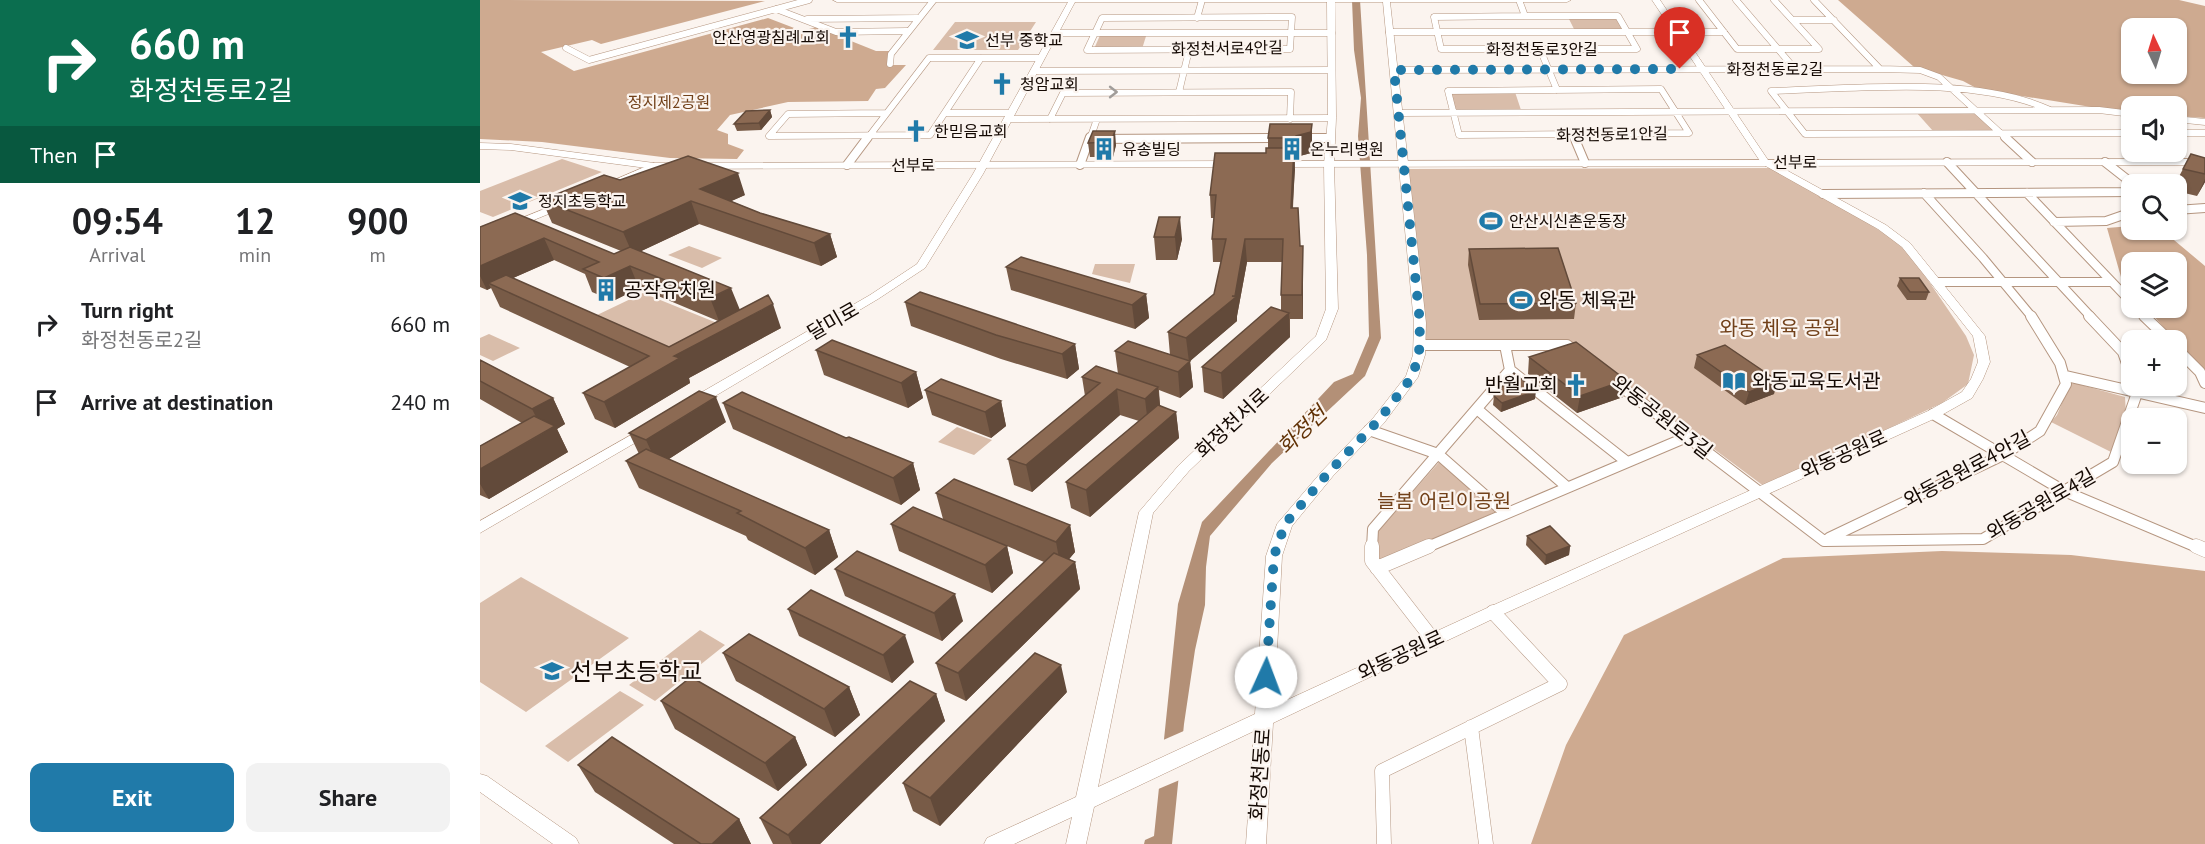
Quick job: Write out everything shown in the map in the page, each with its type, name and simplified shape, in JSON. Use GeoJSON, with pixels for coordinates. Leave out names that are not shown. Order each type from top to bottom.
{"type":"FeatureCollection","features":[{"type":"Feature","properties":{"kind":"main road","name":"선부로"},"geometry":{"type":"LineString","coordinates":[[480,146],[511,147],[654,166],[2205,162]]}},
{"type":"Feature","properties":{"kind":"street"},"geometry":{"type":"LineString","coordinates":[[566,48],[590,60],[809,0]]}},
{"type":"Feature","properties":{"kind":"street"},"geometry":{"type":"LineString","coordinates":[[837,0],[1567,0]]}},
{"type":"Feature","properties":{"kind":"street","name":"달미로"},"geometry":{"type":"LineString","coordinates":[[681,410],[874,297],[921,266],[934,248],[982,165],[1073,0]]}},
{"type":"Feature","properties":{"kind":"street"},"geometry":{"type":"LineString","coordinates":[[1197,18],[1202,0]]}},
{"type":"Feature","properties":{"kind":"street","name":"화정천서로"},"geometry":{"type":"LineString","coordinates":[[1076,844],[1146,512],[1184,468],[1322,337],[1328,325],[1332,309],[1329,164],[1332,118],[1331,0]]}},
{"type":"Feature","properties":{"kind":"street","name":"화정천동로"},"geometry":{"type":"LineString","coordinates":[[1256,844],[1274,556],[1285,524],[1369,430],[1412,377],[1420,345],[1404,164],[1386,0]]}},
{"type":"Feature","properties":{"kind":"street"},"geometry":{"type":"LineString","coordinates":[[1519,0],[1525,16]]}},
{"type":"Feature","properties":{"kind":"street","name":"와동공원로"},"geometry":{"type":"LineString","coordinates":[[1084,801],[1493,612],[1933,414],[1967,395],[1984,362],[1979,336],[1906,245],[1882,227],[1765,162],[1656,0]]}},
{"type":"Feature","properties":{"kind":"street"},"geometry":{"type":"LineString","coordinates":[[1699,0],[1737,49],[1820,48],[1774,0]]}},
{"type":"Feature","properties":{"kind":"street"},"geometry":{"type":"LineString","coordinates":[[1736,0],[1795,69]]}},
{"type":"Feature","properties":{"kind":"street"},"geometry":{"type":"LineString","coordinates":[[1814,0],[1880,69]]}},
{"type":"Feature","properties":{"kind":"street"},"geometry":{"type":"LineString","coordinates":[[890,64],[891,54],[933,1]]}},
{"type":"Feature","properties":{"kind":"street"},"geometry":{"type":"LineString","coordinates":[[776,9],[836,32],[907,31]]}},
{"type":"Feature","properties":{"kind":"street","name":"화정천동로3안길"},"geometry":{"type":"LineString","coordinates":[[1525,16],[1618,16],[1637,49],[1441,49],[1434,17],[1525,16]]}},
{"type":"Feature","properties":{"kind":"street","name":"화정천서로4안길"},"geometry":{"type":"LineString","coordinates":[[1292,17],[1291,33],[1290,49],[1087,50],[1102,18],[1292,17]]}},
{"type":"Feature","properties":{"kind":"street"},"geometry":{"type":"LineString","coordinates":[[800,19],[918,18]]}},
{"type":"Feature","properties":{"kind":"street"},"geometry":{"type":"LineString","coordinates":[[1793,20],[1834,21]]}},
{"type":"Feature","properties":{"kind":"street"},"geometry":{"type":"LineString","coordinates":[[1389,32],[1724,32]]}},
{"type":"Feature","properties":{"kind":"street"},"geometry":{"type":"LineString","coordinates":[[1055,33],[1332,33]]}},
{"type":"Feature","properties":{"kind":"street"},"geometry":{"type":"LineString","coordinates":[[1539,49],[1557,90]]}},
{"type":"Feature","properties":{"kind":"street"},"geometry":{"type":"LineString","coordinates":[[1179,92],[1189,50]]}},
{"type":"Feature","properties":{"kind":"street"},"geometry":{"type":"LineString","coordinates":[[847,165],[929,58],[1041,58]]}},
{"type":"Feature","properties":{"kind":"street"},"geometry":{"type":"LineString","coordinates":[[886,113],[788,114],[769,136],[930,135],[981,58]]}},
{"type":"Feature","properties":{"kind":"street"},"geometry":{"type":"LineString","coordinates":[[1034,71],[1332,70]]}},
{"type":"Feature","properties":{"kind":"street","name":"화정천동로2길"},"geometry":{"type":"LineString","coordinates":[[1394,70],[1920,70],[1939,77],[2032,162]]}},
{"type":"Feature","properties":{"kind":"street","name":"화정천동로1안길"},"geometry":{"type":"LineString","coordinates":[[1661,89],[1675,111],[1689,133],[1459,135],[1448,91],[1661,89]]}},
{"type":"Feature","properties":{"kind":"street"},"geometry":{"type":"LineString","coordinates":[[2050,110],[2040,102],[1980,90],[1771,91],[1805,134],[2121,133]]}},
{"type":"Feature","properties":{"kind":"street"},"geometry":{"type":"LineString","coordinates":[[1050,119],[1063,93],[1179,92],[1292,92],[1290,118]]}},
{"type":"Feature","properties":{"kind":"street"},"geometry":{"type":"LineString","coordinates":[[1398,113],[2050,110],[2099,110],[2121,113]]}},
{"type":"Feature","properties":{"kind":"street"},"geometry":{"type":"LineString","coordinates":[[945,113],[1050,119],[1332,118]]}},
{"type":"Feature","properties":{"kind":"street"},"geometry":{"type":"LineString","coordinates":[[1080,165],[1097,119]]}},
{"type":"Feature","properties":{"kind":"street"},"geometry":{"type":"LineString","coordinates":[[2187,120],[2205,122]]}},
{"type":"Feature","properties":{"kind":"street"},"geometry":{"type":"LineString","coordinates":[[2187,133],[2205,133]]}},
{"type":"Feature","properties":{"kind":"street"},"geometry":{"type":"LineString","coordinates":[[1573,134],[1585,163]]}},
{"type":"Feature","properties":{"kind":"street"},"geometry":{"type":"LineString","coordinates":[[1090,139],[1330,138]]}},
{"type":"Feature","properties":{"kind":"street"},"geometry":{"type":"LineString","coordinates":[[1947,162],[2121,351]]}},
{"type":"Feature","properties":{"kind":"street"},"geometry":{"type":"LineString","coordinates":[[2105,162],[2121,175]]}},
{"type":"Feature","properties":{"kind":"street"},"geometry":{"type":"LineString","coordinates":[[594,191],[654,166]]}},
{"type":"Feature","properties":{"kind":"street"},"geometry":{"type":"LineString","coordinates":[[1823,194],[2121,192]]}},
{"type":"Feature","properties":{"kind":"street"},"geometry":{"type":"LineString","coordinates":[[2027,193],[2121,292]]}},
{"type":"Feature","properties":{"kind":"street"},"geometry":{"type":"LineString","coordinates":[[1924,194],[2004,282],[2052,346],[2066,376],[2121,386]]}},
{"type":"Feature","properties":{"kind":"street"},"geometry":{"type":"LineString","coordinates":[[480,239],[573,200]]}},
{"type":"Feature","properties":{"kind":"street"},"geometry":{"type":"LineString","coordinates":[[2187,209],[2205,208]]}},
{"type":"Feature","properties":{"kind":"street"},"geometry":{"type":"LineString","coordinates":[[2054,222],[2121,216]]}},
{"type":"Feature","properties":{"kind":"street"},"geometry":{"type":"LineString","coordinates":[[1936,282],[2111,282]]}},
{"type":"Feature","properties":{"kind":"street"},"geometry":{"type":"LineString","coordinates":[[2146,318],[2159,330]]}},
{"type":"Feature","properties":{"kind":"street"},"geometry":{"type":"LineString","coordinates":[[1420,345],[1567,345],[1584,358]]}},
{"type":"Feature","properties":{"kind":"street"},"geometry":{"type":"LineString","coordinates":[[1505,345],[1510,370],[1627,462]]}},
{"type":"Feature","properties":{"kind":"street"},"geometry":{"type":"LineString","coordinates":[[2187,359],[2200,372],[2205,383]]}},
{"type":"Feature","properties":{"kind":"street"},"geometry":{"type":"LineString","coordinates":[[1434,641],[1372,561],[1373,529],[1510,370]]}},
{"type":"Feature","properties":{"kind":"street","name":"와동공원로4안길"},"geometry":{"type":"LineString","coordinates":[[1824,541],[2003,455],[2040,431],[2066,384],[2066,376]]}},
{"type":"Feature","properties":{"kind":"street","name":"와동공원로3길"},"geometry":{"type":"LineString","coordinates":[[1610,378],[1758,492]]}},
{"type":"Feature","properties":{"kind":"street","name":"와동공원로4길"},"geometry":{"type":"LineString","coordinates":[[1824,541],[1983,539],[2113,462],[2133,396]]}},
{"type":"Feature","properties":{"kind":"street"},"geometry":{"type":"LineString","coordinates":[[2161,396],[2205,408]]}},
{"type":"Feature","properties":{"kind":"street"},"geometry":{"type":"LineString","coordinates":[[1477,409],[1567,487]]}},
{"type":"Feature","properties":{"kind":"street"},"geometry":{"type":"LineString","coordinates":[[1933,414],[2064,491],[2205,550]]}},
{"type":"Feature","properties":{"kind":"street"},"geometry":{"type":"LineString","coordinates":[[480,528],[661,422]]}},
{"type":"Feature","properties":{"kind":"street"},"geometry":{"type":"LineString","coordinates":[[1369,430],[1438,454],[1505,513]]}},
{"type":"Feature","properties":{"kind":"street"},"geometry":{"type":"LineString","coordinates":[[1377,568],[1687,437]]}},
{"type":"Feature","properties":{"kind":"street"},"geometry":{"type":"LineString","coordinates":[[1758,492],[1824,541]]}},
{"type":"Feature","properties":{"kind":"street"},"geometry":{"type":"LineString","coordinates":[[1384,844],[1382,771],[1560,684],[1493,612]]}},
{"type":"Feature","properties":{"kind":"street"},"geometry":{"type":"LineString","coordinates":[[1471,728],[1486,844]]}},
{"type":"Feature","properties":{"kind":"street"},"geometry":{"type":"LineString","coordinates":[[480,782],[569,844]]}},
{"type":"Feature","properties":{"kind":"street"},"geometry":{"type":"LineString","coordinates":[[994,844],[1084,801]]}},
{"type":"Feature","properties":{"kind":"green space","name":"정지제2공원"},"geometry":{"type":"Polygon","coordinates":[[[480,0],[765,1],[601,44],[592,40],[541,52],[574,71],[768,18],[802,31],[816,27],[876,51],[891,51],[888,65],[906,65],[885,88],[876,89],[868,101],[788,102],[730,115],[717,130],[728,134],[728,144],[744,150],[737,159],[670,158],[542,142],[480,139],[480,0]]]}},
{"type":"Feature","properties":{"kind":"green space"},"geometry":{"type":"Polygon","coordinates":[[[1838,0],[2179,0],[2205,6],[2205,118],[2187,117],[2187,96],[2121,96],[2121,111],[2116,111],[1978,89],[1963,81],[1914,67],[1838,0]]]}},
{"type":"Feature","properties":{"kind":"green space"},"geometry":{"type":"Polygon","coordinates":[[[1568,17],[1617,17],[1625,31],[1575,31],[1568,17]]]}},
{"type":"Feature","properties":{"kind":"green space"},"geometry":{"type":"Polygon","coordinates":[[[955,22],[1036,22],[1018,50],[933,50],[955,22]]]}},
{"type":"Feature","properties":{"kind":"green space"},"geometry":{"type":"Polygon","coordinates":[[[1101,33],[1147,33],[1142,49],[1094,49],[1101,33]]]}},
{"type":"Feature","properties":{"kind":"green space"},"geometry":{"type":"Polygon","coordinates":[[[1515,92],[1521,110],[1456,110],[1451,94],[1515,92]]]}},
{"type":"Feature","properties":{"kind":"green space"},"geometry":{"type":"Polygon","coordinates":[[[1916,112],[1975,113],[1994,131],[1933,131],[1916,112]]]}},
{"type":"Feature","properties":{"kind":"green space"},"geometry":{"type":"Polygon","coordinates":[[[562,159],[602,172],[493,217],[480,212],[480,191],[562,159]]]}},
{"type":"Feature","properties":{"kind":"green space","name":"와동 체육 공원"},"geometry":{"type":"Polygon","coordinates":[[[1781,168],[1893,239],[1913,258],[1966,336],[1974,355],[1968,384],[1942,403],[1765,487],[1570,342],[1424,340],[1407,169],[1781,168]]]}},
{"type":"Feature","properties":{"kind":"green space"},"geometry":{"type":"Polygon","coordinates":[[[2121,227],[2121,240],[2174,240],[2205,266],[2205,376],[2187,355],[2187,330],[2166,330],[2156,318],[2187,318],[2187,252],[2121,252],[2121,277],[2107,228],[2121,227]]]}},
{"type":"Feature","properties":{"kind":"green space"},"geometry":{"type":"Polygon","coordinates":[[[689,246],[722,258],[702,268],[668,255],[689,246]]]}},
{"type":"Feature","properties":{"kind":"green space"},"geometry":{"type":"Polygon","coordinates":[[[1095,264],[1135,264],[1130,283],[1092,274],[1095,264]]]}},
{"type":"Feature","properties":{"kind":"green space"},"geometry":{"type":"Polygon","coordinates":[[[643,293],[722,325],[674,351],[595,316],[643,293]]]}},
{"type":"Feature","properties":{"kind":"green space"},"geometry":{"type":"Polygon","coordinates":[[[489,334],[520,348],[493,361],[480,355],[480,338],[489,334]]]}},
{"type":"Feature","properties":{"kind":"green space"},"geometry":{"type":"Polygon","coordinates":[[[2074,383],[2125,397],[2126,408],[2121,408],[2121,440],[2111,452],[2051,422],[2057,415],[2070,384],[2074,383]]]}},
{"type":"Feature","properties":{"kind":"green space"},"geometry":{"type":"Polygon","coordinates":[[[957,427],[992,440],[974,455],[938,442],[957,427]]]}},
{"type":"Feature","properties":{"kind":"green space","name":"늘봄 어린이공원"},"geometry":{"type":"Polygon","coordinates":[[[1441,460],[1500,510],[1377,564],[1375,560],[1378,531],[1441,460]]]}},
{"type":"Feature","properties":{"kind":"green space"},"geometry":{"type":"Polygon","coordinates":[[[1942,551],[2071,555],[2205,571],[2205,844],[1531,844],[1566,745],[1624,635],[1783,558],[1942,551]]]}},
{"type":"Feature","properties":{"kind":"green space"},"geometry":{"type":"Polygon","coordinates":[[[521,577],[629,638],[526,712],[480,682],[480,603],[521,577]]]}},
{"type":"Feature","properties":{"kind":"green space"},"geometry":{"type":"Polygon","coordinates":[[[700,630],[725,645],[655,701],[629,685],[700,630]]]}},
{"type":"Feature","properties":{"kind":"green space"},"geometry":{"type":"Polygon","coordinates":[[[620,691],[644,705],[568,762],[545,746],[620,691]]]}},
{"type":"Feature","properties":{"kind":"water","name":"화정천"},"geometry":{"type":"Polygon","coordinates":[[[1352,0],[1360,0],[1381,338],[1365,376],[1272,463],[1210,536],[1205,605],[1195,650],[1184,724],[1172,844],[1144,844],[1145,840],[1154,836],[1178,604],[1202,522],[1334,382],[1353,374],[1369,336],[1367,255],[1358,136],[1361,98],[1354,50],[1352,0]]]}},
{"type":"Feature","properties":{"kind":"pier"},"geometry":{"type":"Polygon","coordinates":[[[1186,730],[1182,779],[1156,790],[1161,741],[1186,730]]]}},
{"type":"Feature","properties":{"kind":"building"},"geometry":{"type":"Polygon","coordinates":[[[770,110],[759,123],[734,124],[746,111],[770,110]]]}},
{"type":"Feature","properties":{"kind":"building"},"geometry":{"type":"Polygon","coordinates":[[[1270,124],[1312,124],[1311,132],[1295,138],[1268,138],[1270,124]]]}},
{"type":"Feature","properties":{"kind":"building"},"geometry":{"type":"Polygon","coordinates":[[[1093,131],[1115,131],[1111,142],[1088,143],[1093,131]]]}},
{"type":"Feature","properties":{"kind":"building"},"geometry":{"type":"Polygon","coordinates":[[[1266,148],[1294,148],[1291,208],[1298,208],[1300,246],[1303,246],[1302,295],[1281,295],[1283,239],[1245,239],[1235,296],[1232,296],[1236,297],[1186,338],[1168,332],[1214,294],[1226,239],[1212,239],[1216,195],[1210,195],[1215,153],[1266,153],[1266,148]]]}},
{"type":"Feature","properties":{"kind":"building"},"geometry":{"type":"Polygon","coordinates":[[[2191,154],[2205,158],[2205,174],[2183,169],[2191,154]]]}},
{"type":"Feature","properties":{"kind":"building"},"geometry":{"type":"Polygon","coordinates":[[[688,156],[738,173],[700,189],[760,213],[830,234],[814,243],[691,201],[623,232],[542,200],[604,175],[620,180],[688,156]]]}},
{"type":"Feature","properties":{"kind":"building"},"geometry":{"type":"Polygon","coordinates":[[[515,213],[614,254],[630,247],[731,288],[710,298],[630,266],[604,278],[583,269],[599,262],[544,238],[480,266],[480,227],[515,213]]]}},
{"type":"Feature","properties":{"kind":"building"},"geometry":{"type":"Polygon","coordinates":[[[1159,217],[1180,217],[1175,237],[1154,237],[1159,217]]]}},
{"type":"Feature","properties":{"kind":"building","name":"와동 체육관"},"geometry":{"type":"Polygon","coordinates":[[[1558,248],[1576,303],[1480,304],[1469,249],[1558,248]]]}},
{"type":"Feature","properties":{"kind":"building"},"geometry":{"type":"Polygon","coordinates":[[[1021,257],[1146,294],[1132,305],[1006,267],[1021,257]]]}},
{"type":"Feature","properties":{"kind":"building"},"geometry":{"type":"Polygon","coordinates":[[[506,275],[669,347],[768,295],[773,304],[674,356],[680,358],[604,402],[583,393],[649,356],[488,283],[506,275]]]}},
{"type":"Feature","properties":{"kind":"building"},"geometry":{"type":"Polygon","coordinates":[[[1900,278],[1919,278],[1929,292],[1910,292],[1900,278]]]}},
{"type":"Feature","properties":{"kind":"building"},"geometry":{"type":"Polygon","coordinates":[[[920,292],[1075,344],[1062,354],[996,335],[905,302],[920,292]]]}},
{"type":"Feature","properties":{"kind":"building"},"geometry":{"type":"Polygon","coordinates":[[[1271,307],[1289,313],[1221,373],[1202,367],[1271,307]]]}},
{"type":"Feature","properties":{"kind":"building"},"geometry":{"type":"Polygon","coordinates":[[[832,340],[916,372],[901,383],[816,350],[832,340]]]}},
{"type":"Feature","properties":{"kind":"building"},"geometry":{"type":"Polygon","coordinates":[[[1128,341],[1190,361],[1178,372],[1115,351],[1128,341]]]}},
{"type":"Feature","properties":{"kind":"building"},"geometry":{"type":"Polygon","coordinates":[[[1576,342],[1626,380],[1580,396],[1529,357],[1576,342]]]}},
{"type":"Feature","properties":{"kind":"building"},"geometry":{"type":"Polygon","coordinates":[[[1725,345],[1778,381],[1749,392],[1697,355],[1725,345]]]}},
{"type":"Feature","properties":{"kind":"building"},"geometry":{"type":"Polygon","coordinates":[[[480,360],[553,398],[532,409],[480,381],[480,360]]]}},
{"type":"Feature","properties":{"kind":"building"},"geometry":{"type":"Polygon","coordinates":[[[1096,366],[1158,387],[1145,399],[1117,389],[1026,465],[1008,459],[1100,383],[1082,377],[1096,366]]]}},
{"type":"Feature","properties":{"kind":"building"},"geometry":{"type":"Polygon","coordinates":[[[1514,373],[1536,391],[1502,403],[1494,396],[1514,373]]]}},
{"type":"Feature","properties":{"kind":"building"},"geometry":{"type":"Polygon","coordinates":[[[941,379],[1001,401],[985,412],[925,390],[941,379]]]}},
{"type":"Feature","properties":{"kind":"building"},"geometry":{"type":"Polygon","coordinates":[[[699,391],[716,397],[646,440],[629,433],[699,391]]]}},
{"type":"Feature","properties":{"kind":"building"},"geometry":{"type":"Polygon","coordinates":[[[742,392],[846,438],[849,437],[913,463],[893,478],[723,403],[742,392]]]}},
{"type":"Feature","properties":{"kind":"building"},"geometry":{"type":"Polygon","coordinates":[[[1158,405],[1176,412],[1086,490],[1066,482],[1158,405]]]}},
{"type":"Feature","properties":{"kind":"building"},"geometry":{"type":"Polygon","coordinates":[[[534,416],[555,426],[480,469],[480,446],[534,416]]]}},
{"type":"Feature","properties":{"kind":"building"},"geometry":{"type":"Polygon","coordinates":[[[646,449],[829,530],[805,548],[737,513],[741,511],[626,461],[646,449]]]}},
{"type":"Feature","properties":{"kind":"building"},"geometry":{"type":"Polygon","coordinates":[[[954,479],[1070,525],[1056,542],[936,493],[954,479]]]}},
{"type":"Feature","properties":{"kind":"building"},"geometry":{"type":"Polygon","coordinates":[[[913,507],[1007,546],[985,565],[891,524],[913,507]]]}},
{"type":"Feature","properties":{"kind":"building"},"geometry":{"type":"Polygon","coordinates":[[[1550,526],[1570,546],[1546,555],[1527,536],[1550,526]]]}},
{"type":"Feature","properties":{"kind":"building"},"geometry":{"type":"Polygon","coordinates":[[[857,551],[955,594],[934,613],[835,569],[857,551]]]}},
{"type":"Feature","properties":{"kind":"building"},"geometry":{"type":"Polygon","coordinates":[[[1054,553],[1075,562],[958,673],[936,663],[1054,553]]]}},
{"type":"Feature","properties":{"kind":"building"},"geometry":{"type":"Polygon","coordinates":[[[811,590],[905,635],[883,655],[788,609],[811,590]]]}},
{"type":"Feature","properties":{"kind":"building"},"geometry":{"type":"Polygon","coordinates":[[[749,634],[849,687],[824,709],[723,653],[749,634]]]}},
{"type":"Feature","properties":{"kind":"building"},"geometry":{"type":"Polygon","coordinates":[[[1035,653],[1061,665],[930,798],[903,783],[1035,653]]]}},
{"type":"Feature","properties":{"kind":"building"},"geometry":{"type":"Polygon","coordinates":[[[691,677],[795,737],[765,763],[661,701],[691,677]]]}},
{"type":"Feature","properties":{"kind":"building"},"geometry":{"type":"Polygon","coordinates":[[[910,681],[936,694],[788,835],[760,818],[910,681]]]}},
{"type":"Feature","properties":{"kind":"building"},"geometry":{"type":"Polygon","coordinates":[[[612,737],[739,819],[712,844],[701,844],[578,765],[612,737]]]}},
{"type":"Feature","properties":{"kind":"place","name":"안산영광침례교회"},"geometry":{"type":"Point","coordinates":[848,37]}},
{"type":"Feature","properties":{"kind":"place","name":"선부 중학교"},"geometry":{"type":"Point","coordinates":[967,40]}},
{"type":"Feature","properties":{"kind":"place","name":"청암교회"},"geometry":{"type":"Point","coordinates":[1002,84]}},
{"type":"Feature","properties":{"kind":"place","name":"한믿음교회"},"geometry":{"type":"Point","coordinates":[916,131]}},
{"type":"Feature","properties":{"kind":"place","name":"유송빌딩"},"geometry":{"type":"Point","coordinates":[1104,149]}},
{"type":"Feature","properties":{"kind":"place","name":"온누리병원"},"geometry":{"type":"Point","coordinates":[1292,149]}},
{"type":"Feature","properties":{"kind":"place","name":"정지초등학교"},"geometry":{"type":"Point","coordinates":[520,201]}},
{"type":"Feature","properties":{"kind":"place","name":"안산시신촌운동장"},"geometry":{"type":"Point","coordinates":[1491,221]}},
{"type":"Feature","properties":{"kind":"place","name":"공작유치원"},"geometry":{"type":"Point","coordinates":[606,290]}},
{"type":"Feature","properties":{"kind":"place","name":"와동 체육관"},"geometry":{"type":"Point","coordinates":[1521,300]}},
{"type":"Feature","properties":{"kind":"place","name":"와동교육도서관"},"geometry":{"type":"Point","coordinates":[1734,381]}},
{"type":"Feature","properties":{"kind":"place","name":"반월교회"},"geometry":{"type":"Point","coordinates":[1576,385]}},
{"type":"Feature","properties":{"kind":"place","name":"선부초등학교"},"geometry":{"type":"Point","coordinates":[552,671]}},
{"type":"Feature","properties":{"kind":"route"},"geometry":{"type":"LineString","coordinates":[[1266,677],[1274,556],[1285,524],[1328,473],[1379,420],[1412,377],[1419,355],[1420,323],[1394,70],[1680,69]]}}]}
